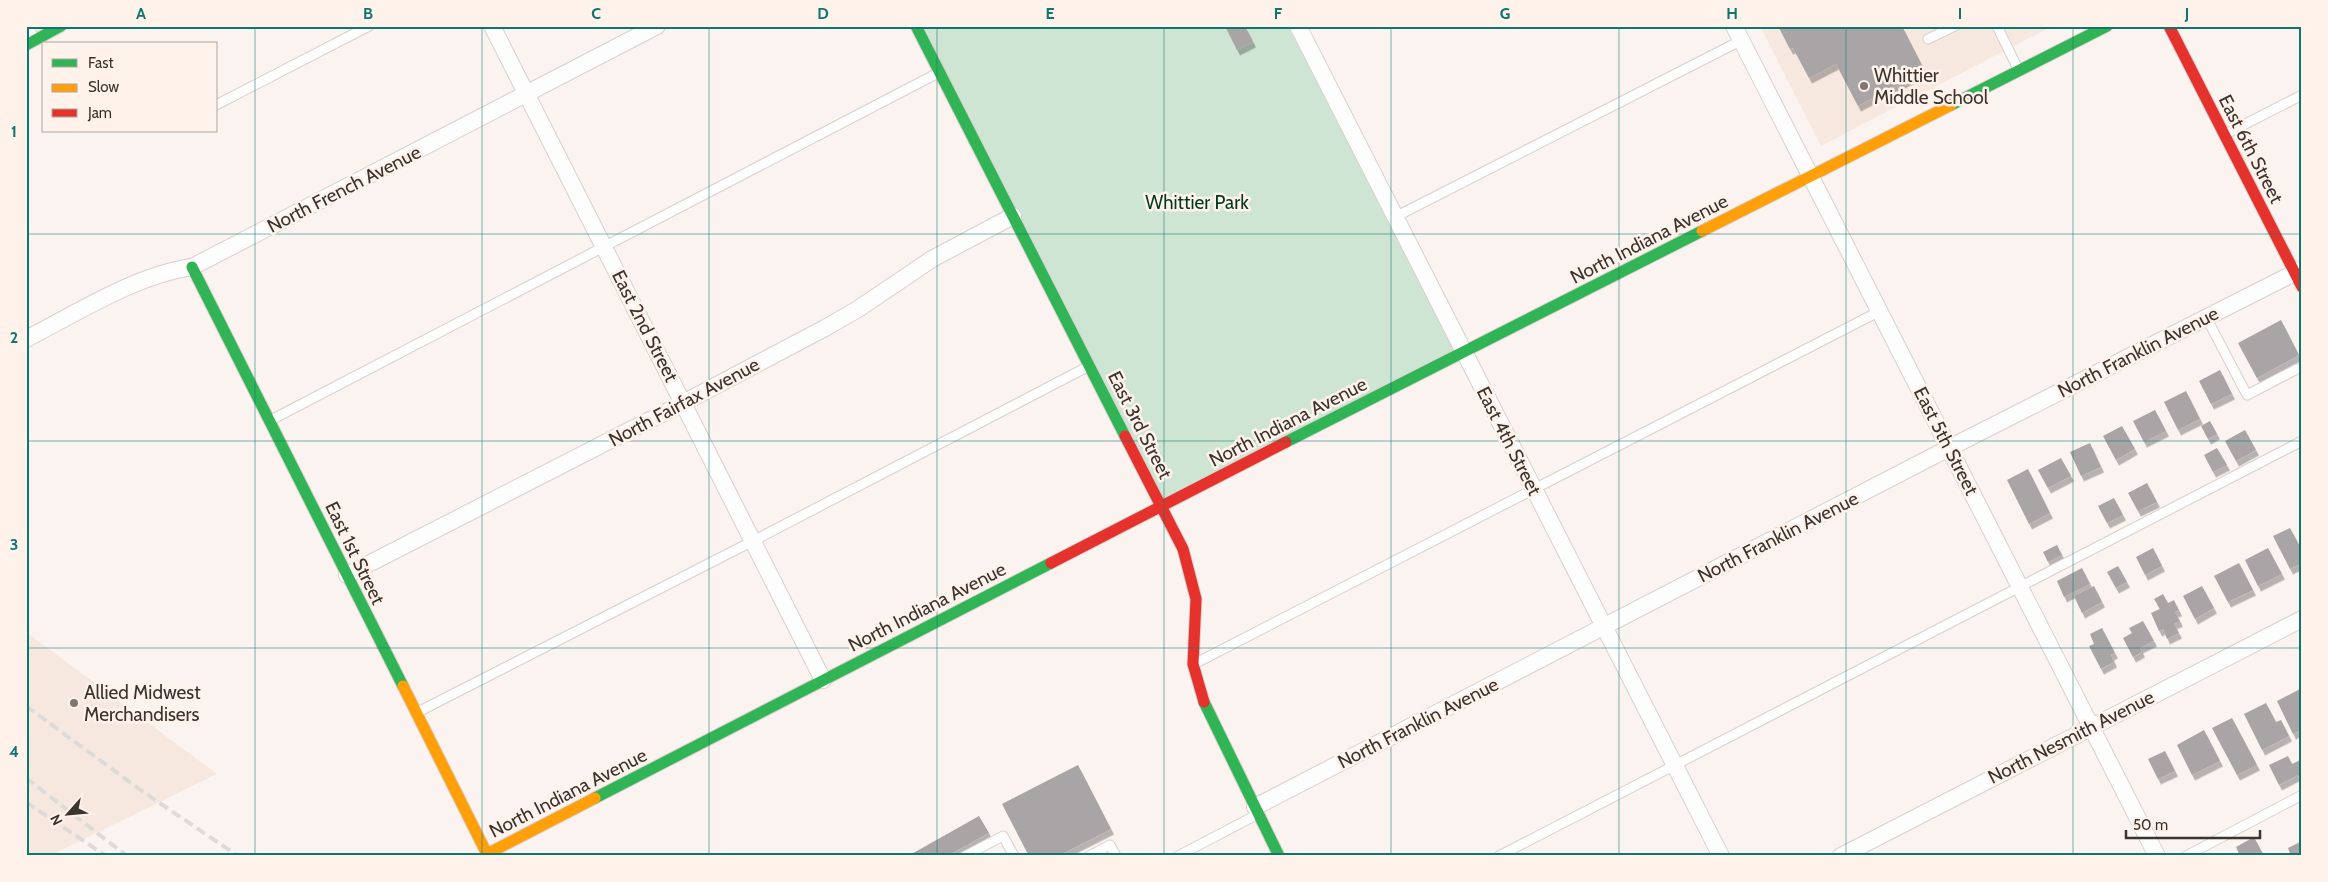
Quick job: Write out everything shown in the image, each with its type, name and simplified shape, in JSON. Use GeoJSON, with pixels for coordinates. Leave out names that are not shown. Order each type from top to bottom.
{"type":"FeatureCollection","features":[{"type":"Feature","properties":{"kind":"street"},"geometry":{"type":"LineString","coordinates":[[30,42],[61,26]]}},
{"type":"Feature","properties":{"kind":"street","name":"East 2nd Street"},"geometry":{"type":"LineString","coordinates":[[492,26],[823,680]]}},
{"type":"Feature","properties":{"kind":"street","name":"North French Avenue"},"geometry":{"type":"LineString","coordinates":[[26,339],[147,278],[171,270],[192,267],[657,26]]}},
{"type":"Feature","properties":{"kind":"street","name":"East 3rd Street"},"geometry":{"type":"LineString","coordinates":[[916,26],[1183,549],[1193,584],[1196,613],[1193,636],[1196,679],[1204,704],[1279,856]]}},
{"type":"Feature","properties":{"kind":"street","name":"East 4th Street"},"geometry":{"type":"LineString","coordinates":[[1298,26],[1721,856]]}},
{"type":"Feature","properties":{"kind":"street","name":"North Indiana Avenue"},"geometry":{"type":"LineString","coordinates":[[487,854],[1161,506],[2107,26]]}},
{"type":"Feature","properties":{"kind":"street","name":"East 6th Street"},"geometry":{"type":"LineString","coordinates":[[2169,26],[2299,276]]}},
{"type":"Feature","properties":{"kind":"street","name":"East 5th Street"},"geometry":{"type":"LineString","coordinates":[[1738,33],[2157,856]]}},
{"type":"Feature","properties":{"kind":"street","name":"North Fairfax Avenue"},"geometry":{"type":"LineString","coordinates":[[347,575],[825,328],[858,309],[932,259],[1014,216]]}},
{"type":"Feature","properties":{"kind":"street","name":"East 1st Street"},"geometry":{"type":"LineString","coordinates":[[192,267],[487,854]]}},
{"type":"Feature","properties":{"kind":"street","name":"North Franklin Avenue"},"geometry":{"type":"LineString","coordinates":[[1256,811],[1604,627],[1949,448],[2206,317],[2299,276]]}},
{"type":"Feature","properties":{"kind":"street","name":"North Nesmith Avenue"},"geometry":{"type":"LineString","coordinates":[[1841,856],[2302,619]]}},
{"type":"Feature","properties":{"kind":"lane"},"geometry":{"type":"LineString","coordinates":[[28,26],[30,42]]}},
{"type":"Feature","properties":{"kind":"lane"},"geometry":{"type":"LineString","coordinates":[[218,104],[369,26]]}},
{"type":"Feature","properties":{"kind":"lane"},"geometry":{"type":"LineString","coordinates":[[1928,39],[1954,26]]}},
{"type":"Feature","properties":{"kind":"lane"},"geometry":{"type":"LineString","coordinates":[[1997,26],[2019,71]]}},
{"type":"Feature","properties":{"kind":"lane"},"geometry":{"type":"LineString","coordinates":[[1395,217],[1738,33]]}},
{"type":"Feature","properties":{"kind":"lane"},"geometry":{"type":"LineString","coordinates":[[270,420],[605,248],[940,72]]}},
{"type":"Feature","properties":{"kind":"lane"},"geometry":{"type":"LineString","coordinates":[[2224,135],[2302,95]]}},
{"type":"Feature","properties":{"kind":"lane"},"geometry":{"type":"LineString","coordinates":[[1194,664],[1880,311]]}},
{"type":"Feature","properties":{"kind":"lane"},"geometry":{"type":"LineString","coordinates":[[2206,317],[2247,395],[2297,369]]}},
{"type":"Feature","properties":{"kind":"lane"},"geometry":{"type":"LineString","coordinates":[[416,713],[753,542],[1090,366]]}},
{"type":"Feature","properties":{"kind":"lane"},"geometry":{"type":"LineString","coordinates":[[1499,856],[2302,441]]}},
{"type":"Feature","properties":{"kind":"lane"},"geometry":{"type":"LineString","coordinates":[[2186,856],[2302,795]]}},
{"type":"Feature","properties":{"kind":"lane"},"geometry":{"type":"LineString","coordinates":[[1178,856],[1256,811]]}},
{"type":"Feature","properties":{"kind":"lane"},"geometry":{"type":"LineString","coordinates":[[965,856],[1003,836],[1014,856]]}},
{"type":"Feature","properties":{"kind":"lane"},"geometry":{"type":"LineString","coordinates":[[1089,856],[1110,845],[1116,856]]}},
{"type":"Feature","properties":{"kind":"shaded area","name":"Whittier Middle School"},"geometry":{"type":"Polygon","coordinates":[[[1760,26],[2052,26],[1821,146],[1760,26]]]}},
{"type":"Feature","properties":{"kind":"shaded area","name":"Allied Midwest Merchandisers"},"geometry":{"type":"Polygon","coordinates":[[[26,632],[217,774],[49,856],[26,856],[26,632]]]}},
{"type":"Feature","properties":{"kind":"green space","name":"Whittier Park"},"geometry":{"type":"Polygon","coordinates":[[[915,26],[1298,26],[1464,352],[1161,506],[915,26]]]}},
{"type":"Feature","properties":{"kind":"building"},"geometry":{"type":"Polygon","coordinates":[[[1229,26],[1245,26],[1253,42],[1237,50],[1226,28],[1229,26]]]}},
{"type":"Feature","properties":{"kind":"building"},"geometry":{"type":"Polygon","coordinates":[[[1778,26],[1902,26],[1925,71],[1858,106],[1836,64],[1809,78],[1793,48],[1790,49],[1778,26]]]}},
{"type":"Feature","properties":{"kind":"building"},"geometry":{"type":"Polygon","coordinates":[[[2281,320],[2299,355],[2257,378],[2238,343],[2281,320]]]}},
{"type":"Feature","properties":{"kind":"building"},"geometry":{"type":"Polygon","coordinates":[[[2220,370],[2232,394],[2211,404],[2199,381],[2220,370]]]}},
{"type":"Feature","properties":{"kind":"building"},"geometry":{"type":"Polygon","coordinates":[[[2186,391],[2200,419],[2178,430],[2164,402],[2186,391]]]}},
{"type":"Feature","properties":{"kind":"building"},"geometry":{"type":"Polygon","coordinates":[[[2155,410],[2166,431],[2144,442],[2133,421],[2155,410]]]}},
{"type":"Feature","properties":{"kind":"building"},"geometry":{"type":"Polygon","coordinates":[[[2210,421],[2217,434],[2208,439],[2201,426],[2210,421]]]}},
{"type":"Feature","properties":{"kind":"building"},"geometry":{"type":"Polygon","coordinates":[[[2122,426],[2135,449],[2116,460],[2103,436],[2122,426]]]}},
{"type":"Feature","properties":{"kind":"building"},"geometry":{"type":"Polygon","coordinates":[[[2245,430],[2256,450],[2236,461],[2225,441],[2245,430]]]}},
{"type":"Feature","properties":{"kind":"building"},"geometry":{"type":"Polygon","coordinates":[[[2090,443],[2101,467],[2081,476],[2070,452],[2090,443]]]}},
{"type":"Feature","properties":{"kind":"building"},"geometry":{"type":"Polygon","coordinates":[[[2217,448],[2227,465],[2213,472],[2204,455],[2217,448]]]}},
{"type":"Feature","properties":{"kind":"building"},"geometry":{"type":"Polygon","coordinates":[[[2061,458],[2071,476],[2048,488],[2038,470],[2061,458]]]}},
{"type":"Feature","properties":{"kind":"building"},"geometry":{"type":"Polygon","coordinates":[[[2028,469],[2050,513],[2029,524],[2007,480],[2028,469]]]}},
{"type":"Feature","properties":{"kind":"building"},"geometry":{"type":"Polygon","coordinates":[[[2147,483],[2157,502],[2138,511],[2128,493],[2147,483]]]}},
{"type":"Feature","properties":{"kind":"building"},"geometry":{"type":"Polygon","coordinates":[[[2114,498],[2123,515],[2107,523],[2098,506],[2114,498]]]}},
{"type":"Feature","properties":{"kind":"building"},"geometry":{"type":"Polygon","coordinates":[[[2290,528],[2302,550],[2302,563],[2290,569],[2273,536],[2290,528]]]}},
{"type":"Feature","properties":{"kind":"building"},"geometry":{"type":"Polygon","coordinates":[[[2057,545],[2062,555],[2048,562],[2043,552],[2057,545]]]}},
{"type":"Feature","properties":{"kind":"building"},"geometry":{"type":"Polygon","coordinates":[[[2153,548],[2162,566],[2145,575],[2136,557],[2153,548]]]}},
{"type":"Feature","properties":{"kind":"building"},"geometry":{"type":"Polygon","coordinates":[[[2268,548],[2282,574],[2258,586],[2245,560],[2268,548]]]}},
{"type":"Feature","properties":{"kind":"building"},"geometry":{"type":"Polygon","coordinates":[[[2239,563],[2253,590],[2228,602],[2214,576],[2239,563]]]}},
{"type":"Feature","properties":{"kind":"building"},"geometry":{"type":"Polygon","coordinates":[[[2118,566],[2127,582],[2116,588],[2107,572],[2118,566]]]}},
{"type":"Feature","properties":{"kind":"building"},"geometry":{"type":"Polygon","coordinates":[[[2082,568],[2090,584],[2064,597],[2057,581],[2082,568]]]}},
{"type":"Feature","properties":{"kind":"building"},"geometry":{"type":"Polygon","coordinates":[[[2094,586],[2102,602],[2082,613],[2074,596],[2094,586]]]}},
{"type":"Feature","properties":{"kind":"building"},"geometry":{"type":"Polygon","coordinates":[[[2202,586],[2214,608],[2195,619],[2183,596],[2202,586]]]}},
{"type":"Feature","properties":{"kind":"building"},"geometry":{"type":"Polygon","coordinates":[[[2163,594],[2168,603],[2174,600],[2179,611],[2175,612],[2180,621],[2174,624],[2179,633],[2167,639],[2163,629],[2159,631],[2151,613],[2160,609],[2154,599],[2163,594]]]}},
{"type":"Feature","properties":{"kind":"building"},"geometry":{"type":"Polygon","coordinates":[[[2143,621],[2154,641],[2140,648],[2142,652],[2133,657],[2123,638],[2132,633],[2129,628],[2143,621]]]}},
{"type":"Feature","properties":{"kind":"building"},"geometry":{"type":"Polygon","coordinates":[[[2102,628],[2115,653],[2111,655],[2114,662],[2101,669],[2089,646],[2094,644],[2090,634],[2102,628]]]}},
{"type":"Feature","properties":{"kind":"building"},"geometry":{"type":"Polygon","coordinates":[[[2302,688],[2302,729],[2293,734],[2277,701],[2302,688]]]}},
{"type":"Feature","properties":{"kind":"building"},"geometry":{"type":"Polygon","coordinates":[[[2266,703],[2276,722],[2281,720],[2289,736],[2262,750],[2244,714],[2266,703]]]}},
{"type":"Feature","properties":{"kind":"building"},"geometry":{"type":"Polygon","coordinates":[[[2232,718],[2257,765],[2237,775],[2212,728],[2232,718]]]}},
{"type":"Feature","properties":{"kind":"building"},"geometry":{"type":"Polygon","coordinates":[[[2204,730],[2220,761],[2192,775],[2177,745],[2204,730]]]}},
{"type":"Feature","properties":{"kind":"building"},"geometry":{"type":"Polygon","coordinates":[[[2165,751],[2175,771],[2158,779],[2148,759],[2165,751]]]}},
{"type":"Feature","properties":{"kind":"building"},"geometry":{"type":"Polygon","coordinates":[[[2288,756],[2292,764],[2302,759],[2302,779],[2300,780],[2298,775],[2279,785],[2269,765],[2288,756]]]}},
{"type":"Feature","properties":{"kind":"building"},"geometry":{"type":"Polygon","coordinates":[[[1078,765],[1111,829],[1058,856],[1029,856],[1002,804],[1078,765]]]}},
{"type":"Feature","properties":{"kind":"building"},"geometry":{"type":"Polygon","coordinates":[[[979,816],[989,833],[947,856],[908,856],[979,816]]]}},
{"type":"Feature","properties":{"kind":"building"},"geometry":{"type":"Polygon","coordinates":[[[2254,837],[2264,856],[2240,856],[2236,847],[2254,837]]]}},
{"type":"Feature","properties":{"kind":"building"},"geometry":{"type":"Polygon","coordinates":[[[2302,841],[2302,856],[2291,856],[2288,848],[2302,841]]]}},
{"type":"Feature","properties":{"kind":"railway"},"geometry":{"type":"LineString","coordinates":[[26,706],[142,791],[238,856]]}},
{"type":"Feature","properties":{"kind":"railway"},"geometry":{"type":"LineString","coordinates":[[26,778],[127,856]]}},
{"type":"Feature","properties":{"kind":"railway"},"geometry":{"type":"LineString","coordinates":[[26,802],[106,856]]}},
{"type":"Feature","properties":{"kind":"traffic: fast"},"geometry":{"type":"LineString","coordinates":[[26,45],[61,26]]}},
{"type":"Feature","properties":{"kind":"traffic: fast"},"geometry":{"type":"LineString","coordinates":[[916,26],[1125,436]]}},
{"type":"Feature","properties":{"kind":"traffic: fast"},"geometry":{"type":"LineString","coordinates":[[1951,105],[2107,26]]}},
{"type":"Feature","properties":{"kind":"traffic: fast"},"geometry":{"type":"LineString","coordinates":[[1286,442],[1702,231]]}},
{"type":"Feature","properties":{"kind":"traffic: fast"},"geometry":{"type":"LineString","coordinates":[[192,267],[403,686]]}},
{"type":"Feature","properties":{"kind":"traffic: fast"},"geometry":{"type":"LineString","coordinates":[[595,798],[1051,563]]}},
{"type":"Feature","properties":{"kind":"traffic: fast"},"geometry":{"type":"LineString","coordinates":[[1204,702],[1279,856]]}},
{"type":"Feature","properties":{"kind":"traffic: slow"},"geometry":{"type":"LineString","coordinates":[[1702,231],[1951,105]]}},
{"type":"Feature","properties":{"kind":"traffic: slow"},"geometry":{"type":"LineString","coordinates":[[403,686],[487,854],[595,798]]}},
{"type":"Feature","properties":{"kind":"traffic: jam"},"geometry":{"type":"LineString","coordinates":[[2169,26],[2302,287]]}},
{"type":"Feature","properties":{"kind":"traffic: jam"},"geometry":{"type":"LineString","coordinates":[[1125,436],[1183,549],[1196,599],[1193,664],[1204,702]]}},
{"type":"Feature","properties":{"kind":"traffic: jam"},"geometry":{"type":"LineString","coordinates":[[1051,563],[1286,442]]}},
{"type":"Feature","properties":{"kind":"place","name":"Whittier Middle School"},"geometry":{"type":"Point","coordinates":[1864,86]}},
{"type":"Feature","properties":{"kind":"place","name":"Allied Midwest Merchandisers"},"geometry":{"type":"Point","coordinates":[74,703]}}]}
